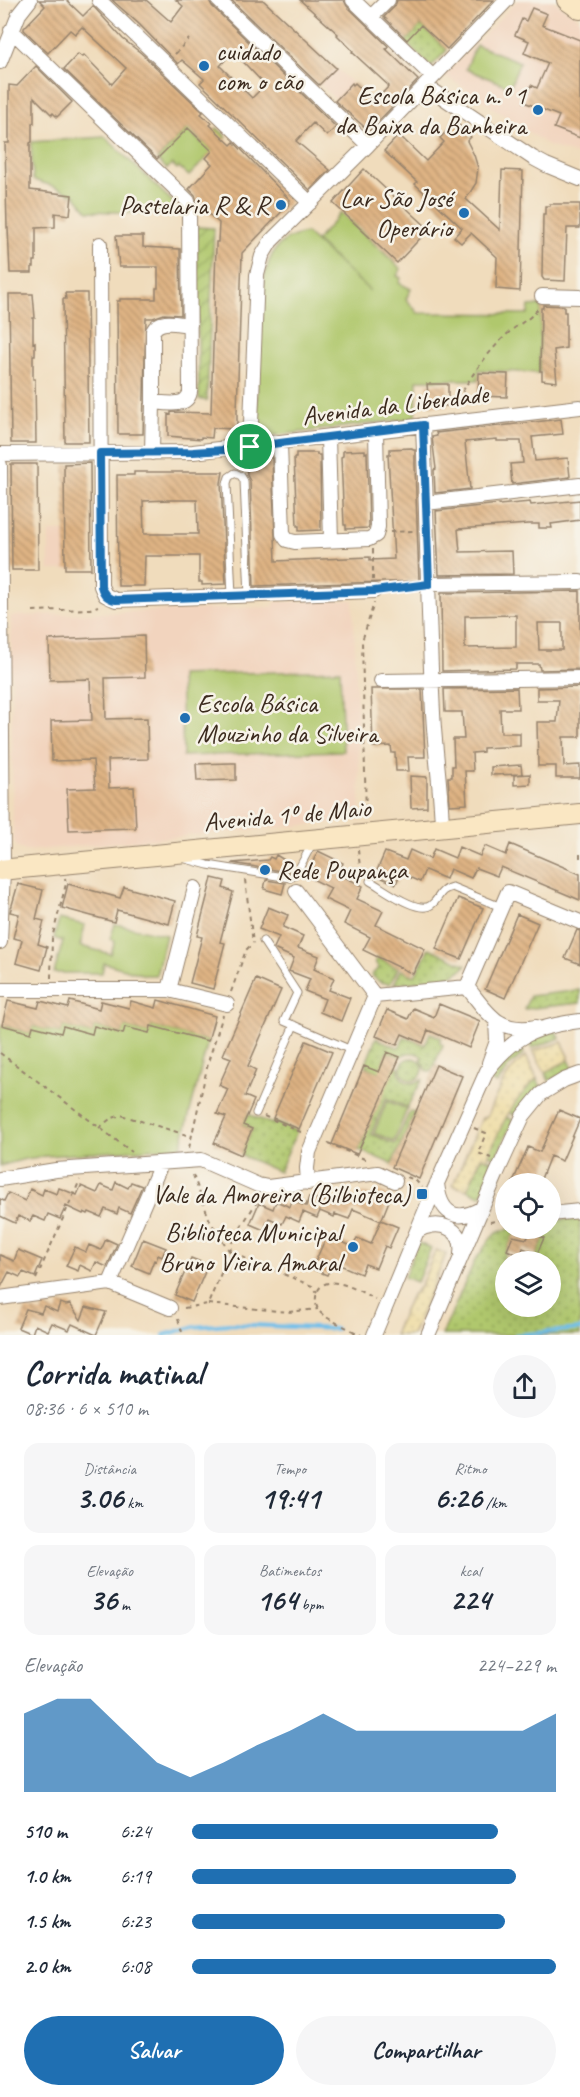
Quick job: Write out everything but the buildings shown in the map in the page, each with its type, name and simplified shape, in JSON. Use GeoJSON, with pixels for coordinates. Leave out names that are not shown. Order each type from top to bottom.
{"type":"FeatureCollection","features":[{"type":"Feature","properties":{"kind":"main road"},"geometry":{"type":"LineString","coordinates":[[567,0],[580,9]]}},
{"type":"Feature","properties":{"kind":"main road","name":"Avenida 1º de Maio"},"geometry":{"type":"LineString","coordinates":[[1,870],[314,840],[362,828],[442,827],[580,814]]}},
{"type":"Feature","properties":{"kind":"street"},"geometry":{"type":"LineString","coordinates":[[0,62],[11,30],[19,14],[30,0]]}},
{"type":"Feature","properties":{"kind":"street"},"geometry":{"type":"LineString","coordinates":[[99,0],[165,66],[310,203]]}},
{"type":"Feature","properties":{"kind":"street"},"geometry":{"type":"LineString","coordinates":[[218,0],[368,145]]}},
{"type":"Feature","properties":{"kind":"street"},"geometry":{"type":"LineString","coordinates":[[353,0],[433,77]]}},
{"type":"Feature","properties":{"kind":"street"},"geometry":{"type":"LineString","coordinates":[[371,17],[388,0]]}},
{"type":"Feature","properties":{"kind":"street"},"geometry":{"type":"LineString","coordinates":[[250,447],[252,354],[259,267],[262,256],[271,241],[368,145],[507,0]]}},
{"type":"Feature","properties":{"kind":"street"},"geometry":{"type":"LineString","coordinates":[[11,30],[188,201],[189,397],[183,402],[153,402]]}},
{"type":"Feature","properties":{"kind":"street"},"geometry":{"type":"LineString","coordinates":[[435,92],[533,158],[580,179]]}},
{"type":"Feature","properties":{"kind":"street"},"geometry":{"type":"LineString","coordinates":[[100,244],[102,591],[108,598],[116,600],[374,591]]}},
{"type":"Feature","properties":{"kind":"street"},"geometry":{"type":"LineString","coordinates":[[542,296],[580,297]]}},
{"type":"Feature","properties":{"kind":"street"},"geometry":{"type":"LineString","coordinates":[[152,453],[153,331],[161,323],[190,325]]}},
{"type":"Feature","properties":{"kind":"street","name":"Avenida da Liberdade"},"geometry":{"type":"LineString","coordinates":[[0,454],[193,452],[580,407]]}},
{"type":"Feature","properties":{"kind":"street"},"geometry":{"type":"LineString","coordinates":[[423,425],[435,761],[440,785],[442,827]]}},
{"type":"Feature","properties":{"kind":"street"},"geometry":{"type":"LineString","coordinates":[[280,443],[287,540],[295,542],[332,540],[376,535],[376,431]]}},
{"type":"Feature","properties":{"kind":"street"},"geometry":{"type":"LineString","coordinates":[[328,437],[332,540]]}},
{"type":"Feature","properties":{"kind":"street"},"geometry":{"type":"LineString","coordinates":[[0,465],[0,942]]}},
{"type":"Feature","properties":{"kind":"street"},"geometry":{"type":"LineString","coordinates":[[426,503],[580,485]]}},
{"type":"Feature","properties":{"kind":"street"},"geometry":{"type":"LineString","coordinates":[[429,584],[580,582]]}},
{"type":"Feature","properties":{"kind":"street"},"geometry":{"type":"LineString","coordinates":[[381,681],[580,678]]}},
{"type":"Feature","properties":{"kind":"street"},"geometry":{"type":"LineString","coordinates":[[169,990],[195,888]]}},
{"type":"Feature","properties":{"kind":"street"},"geometry":{"type":"LineString","coordinates":[[296,891],[375,996]]}},
{"type":"Feature","properties":{"kind":"street"},"geometry":{"type":"LineString","coordinates":[[467,987],[508,892],[580,922]]}},
{"type":"Feature","properties":{"kind":"street"},"geometry":{"type":"LineString","coordinates":[[375,996],[467,987]]}},
{"type":"Feature","properties":{"kind":"street"},"geometry":{"type":"LineString","coordinates":[[467,987],[495,1021],[515,1029],[580,1021]]}},
{"type":"Feature","properties":{"kind":"street"},"geometry":{"type":"LineString","coordinates":[[0,990],[169,990],[227,1004]]}},
{"type":"Feature","properties":{"kind":"street"},"geometry":{"type":"LineString","coordinates":[[308,1183],[309,1152],[375,996]]}},
{"type":"Feature","properties":{"kind":"street"},"geometry":{"type":"LineString","coordinates":[[374,1335],[437,1183],[487,1071],[497,1041],[495,1021]]}},
{"type":"Feature","properties":{"kind":"street"},"geometry":{"type":"LineString","coordinates":[[564,1023],[580,1029]]}},
{"type":"Feature","properties":{"kind":"street"},"geometry":{"type":"LineString","coordinates":[[487,1071],[508,1047],[526,1034],[547,1026]]}},
{"type":"Feature","properties":{"kind":"street"},"geometry":{"type":"LineString","coordinates":[[428,1335],[523,1116],[541,1094],[580,1073]]}},
{"type":"Feature","properties":{"kind":"street"},"geometry":{"type":"LineString","coordinates":[[0,1179],[32,1173],[201,1160],[258,1185],[268,1187],[378,1173],[395,1181]]}},
{"type":"Feature","properties":{"kind":"street"},"geometry":{"type":"LineString","coordinates":[[110,1283],[161,1164]]}},
{"type":"Feature","properties":{"kind":"street"},"geometry":{"type":"LineString","coordinates":[[437,1183],[441,1203],[451,1212],[461,1216],[470,1215],[482,1208]]}},
{"type":"Feature","properties":{"kind":"street"},"geometry":{"type":"LineString","coordinates":[[561,1213],[580,1211]]}},
{"type":"Feature","properties":{"kind":"street"},"geometry":{"type":"LineString","coordinates":[[417,1231],[432,1224],[454,1231],[461,1240],[461,1258]]}},
{"type":"Feature","properties":{"kind":"street"},"geometry":{"type":"LineString","coordinates":[[0,1298],[110,1283],[174,1312]]}},
{"type":"Feature","properties":{"kind":"lane"},"geometry":{"type":"LineString","coordinates":[[232,596],[228,480],[230,475],[236,473],[243,478],[249,596]]}},
{"type":"Feature","properties":{"kind":"lane"},"geometry":{"type":"LineString","coordinates":[[228,506],[245,506]]}},
{"type":"Feature","properties":{"kind":"lane"},"geometry":{"type":"LineString","coordinates":[[166,853],[208,865],[290,878],[297,872],[314,840]]}},
{"type":"Feature","properties":{"kind":"lane"},"geometry":{"type":"LineString","coordinates":[[370,881],[417,908],[429,907],[440,893],[452,887],[501,907]]}},
{"type":"Feature","properties":{"kind":"lane"},"geometry":{"type":"LineString","coordinates":[[263,941],[297,993],[284,1021],[351,1050]]}},
{"type":"Feature","properties":{"kind":"lane"},"geometry":{"type":"LineString","coordinates":[[256,1113],[294,1025]]}},
{"type":"Feature","properties":{"kind":"path"},"geometry":{"type":"LineString","coordinates":[[165,66],[189,39]]}},
{"type":"Feature","properties":{"kind":"path"},"geometry":{"type":"LineString","coordinates":[[449,422],[458,399],[472,374],[512,330],[537,311],[542,296]]}},
{"type":"Feature","properties":{"kind":"path"},"geometry":{"type":"LineString","coordinates":[[370,881],[360,867],[362,641],[374,604],[376,535],[427,530]]}},
{"type":"Feature","properties":{"kind":"path"},"geometry":{"type":"LineString","coordinates":[[374,591],[429,584]]}},
{"type":"Feature","properties":{"kind":"path"},"geometry":{"type":"LineString","coordinates":[[33,611],[90,609],[100,605],[108,598]]}},
{"type":"Feature","properties":{"kind":"path"},"geometry":{"type":"LineString","coordinates":[[51,990],[52,938],[66,884],[62,864]]}},
{"type":"Feature","properties":{"kind":"path"},"geometry":{"type":"LineString","coordinates":[[253,943],[246,950],[209,1059],[191,1136],[189,1161],[210,1221],[230,1252],[312,1286],[317,1292]]}},
{"type":"Feature","properties":{"kind":"path"},"geometry":{"type":"LineString","coordinates":[[0,1053],[141,1159],[142,1165]]}},
{"type":"Feature","properties":{"kind":"path"},"geometry":{"type":"LineString","coordinates":[[99,1128],[110,1119],[121,1115],[191,1136]]}},
{"type":"Feature","properties":{"kind":"path"},"geometry":{"type":"LineString","coordinates":[[463,1124],[486,1133],[478,1153],[502,1163]]}},
{"type":"Feature","properties":{"kind":"path"},"geometry":{"type":"LineString","coordinates":[[36,1293],[35,1283],[82,1177],[81,1169]]}},
{"type":"Feature","properties":{"kind":"path"},"geometry":{"type":"LineString","coordinates":[[410,1178],[415,1180]]}},
{"type":"Feature","properties":{"kind":"path"},"geometry":{"type":"LineString","coordinates":[[208,1304],[230,1252],[233,1239],[268,1187]]}},
{"type":"Feature","properties":{"kind":"path"},"geometry":{"type":"LineString","coordinates":[[361,1335],[354,1334],[318,1310],[315,1304],[317,1292],[325,1284],[336,1282],[380,1301]]}},
{"type":"Feature","properties":{"kind":"path"},"geometry":{"type":"LineString","coordinates":[[183,1335],[174,1312],[208,1304],[288,1312],[318,1310]]}},
{"type":"Feature","properties":{"kind":"shaded area","name":"Escola Básica n.º 1 da Baixa da Banheira"},"geometry":{"type":"Polygon","coordinates":[[[518,0],[552,0],[580,19],[580,156],[549,146],[445,75],[518,0]]]}},
{"type":"Feature","properties":{"kind":"shaded area"},"geometry":{"type":"Polygon","coordinates":[[[336,68],[352,83],[336,100],[320,84],[336,68]]]}},
{"type":"Feature","properties":{"kind":"shaded area"},"geometry":{"type":"Polygon","coordinates":[[[49,532],[91,532],[91,569],[49,570],[49,532]]]}},
{"type":"Feature","properties":{"kind":"shaded area","name":"Escola Básica Mouzinho da Silveira"},"geometry":{"type":"Polygon","coordinates":[[[353,600],[361,820],[187,834],[187,836],[26,851],[17,847],[13,839],[11,616],[273,607],[275,602],[353,600]]]}},
{"type":"Feature","properties":{"kind":"green space"},"geometry":{"type":"Polygon","coordinates":[[[421,25],[447,50],[431,67],[405,42],[421,25]]]}},
{"type":"Feature","properties":{"kind":"green space"},"geometry":{"type":"Polygon","coordinates":[[[476,45],[520,62],[510,87],[466,69],[476,45]]]}},
{"type":"Feature","properties":{"kind":"green space"},"geometry":{"type":"Polygon","coordinates":[[[217,128],[227,137],[189,176],[172,164],[167,169],[157,160],[187,129],[202,143],[217,128]]]}},
{"type":"Feature","properties":{"kind":"green space"},"geometry":{"type":"Polygon","coordinates":[[[105,137],[176,205],[165,214],[88,211],[75,195],[33,180],[31,142],[105,137]]]}},
{"type":"Feature","properties":{"kind":"green space"},"geometry":{"type":"Polygon","coordinates":[[[341,213],[401,269],[397,276],[401,278],[399,283],[411,289],[406,299],[418,313],[528,314],[529,306],[541,305],[539,373],[479,370],[478,380],[417,380],[416,418],[270,436],[257,423],[258,333],[263,284],[268,265],[281,243],[306,233],[370,291],[316,241],[341,213]]]}},
{"type":"Feature","properties":{"kind":"green space"},"geometry":{"type":"Polygon","coordinates":[[[196,227],[214,228],[207,401],[199,399],[196,227]]]}},
{"type":"Feature","properties":{"kind":"green space"},"geometry":{"type":"Polygon","coordinates":[[[340,670],[343,751],[183,756],[180,675],[340,670]]]}},
{"type":"Feature","properties":{"kind":"green space"},"geometry":{"type":"Polygon","coordinates":[[[59,919],[85,925],[80,946],[111,954],[115,941],[110,939],[115,924],[166,935],[156,975],[145,975],[104,963],[102,973],[54,973],[63,941],[54,938],[59,919]]]}},
{"type":"Feature","properties":{"kind":"green space"},"geometry":{"type":"Polygon","coordinates":[[[429,948],[466,965],[452,976],[442,979],[394,984],[401,970],[415,976],[429,948]]]}},
{"type":"Feature","properties":{"kind":"green space"},"geometry":{"type":"Polygon","coordinates":[[[377,958],[398,968],[390,984],[380,982],[371,975],[379,968],[375,962],[377,958]]]}},
{"type":"Feature","properties":{"kind":"green space"},"geometry":{"type":"Polygon","coordinates":[[[580,990],[580,1003],[524,1009],[530,996],[580,990]]]}},
{"type":"Feature","properties":{"kind":"green space"},"geometry":{"type":"Polygon","coordinates":[[[0,1025],[31,1033],[33,1026],[61,1033],[63,1026],[92,1034],[94,1026],[122,1034],[125,1027],[149,1033],[151,1026],[208,1041],[181,1147],[46,1156],[0,1166],[0,1025]]]}},
{"type":"Feature","properties":{"kind":"green space"},"geometry":{"type":"Polygon","coordinates":[[[555,1030],[560,1038],[532,1048],[527,1040],[555,1030]]]}},
{"type":"Feature","properties":{"kind":"green space"},"geometry":{"type":"Polygon","coordinates":[[[430,1033],[441,1038],[439,1042],[443,1045],[431,1072],[426,1070],[421,1059],[423,1057],[414,1053],[400,1057],[387,1052],[383,1061],[399,1067],[401,1077],[406,1082],[423,1079],[407,1107],[386,1098],[371,1134],[395,1144],[410,1111],[415,1112],[392,1164],[359,1150],[390,1077],[365,1066],[376,1038],[399,1048],[404,1037],[425,1045],[430,1033]]]}},
{"type":"Feature","properties":{"kind":"green space"},"geometry":{"type":"Polygon","coordinates":[[[519,1045],[524,1053],[508,1067],[497,1084],[488,1080],[493,1071],[519,1045]]]}},
{"type":"Feature","properties":{"kind":"green space"},"geometry":{"type":"Polygon","coordinates":[[[412,1058],[420,1061],[423,1069],[420,1077],[412,1080],[404,1077],[401,1069],[404,1061],[412,1058]]]}},
{"type":"Feature","properties":{"kind":"green space"},"geometry":{"type":"Polygon","coordinates":[[[569,1060],[573,1069],[549,1081],[545,1072],[569,1060]]]}},
{"type":"Feature","properties":{"kind":"green space"},"geometry":{"type":"Polygon","coordinates":[[[537,1079],[541,1087],[526,1101],[515,1116],[508,1112],[520,1095],[537,1079]]]}},
{"type":"Feature","properties":{"kind":"green space"},"geometry":{"type":"Polygon","coordinates":[[[387,1101],[407,1109],[394,1141],[374,1133],[387,1101]]]}},
{"type":"Feature","properties":{"kind":"green space"},"geometry":{"type":"Polygon","coordinates":[[[248,1114],[297,1131],[279,1172],[241,1155],[252,1129],[243,1125],[248,1114]]]}},
{"type":"Feature","properties":{"kind":"green space"},"geometry":{"type":"Polygon","coordinates":[[[505,1116],[513,1120],[496,1158],[488,1155],[505,1116]]]}},
{"type":"Feature","properties":{"kind":"green space"},"geometry":{"type":"Polygon","coordinates":[[[482,1157],[495,1162],[481,1196],[467,1190],[482,1157]]]}},
{"type":"Feature","properties":{"kind":"green space"},"geometry":{"type":"Polygon","coordinates":[[[580,1217],[580,1335],[442,1335],[475,1260],[495,1234],[495,1239],[512,1239],[507,1251],[495,1251],[495,1317],[561,1317],[561,1251],[538,1251],[544,1239],[561,1239],[561,1220],[580,1217]]]}},
{"type":"Feature","properties":{"kind":"green space"},"geometry":{"type":"Polygon","coordinates":[[[418,1243],[431,1248],[417,1282],[404,1277],[418,1243]]]}},
{"type":"Feature","properties":{"kind":"sand"},"geometry":{"type":"Polygon","coordinates":[[[562,1042],[569,1060],[545,1072],[533,1051],[562,1042]]]}},
{"type":"Feature","properties":{"kind":"sand"},"geometry":{"type":"Polygon","coordinates":[[[526,1056],[537,1079],[513,1106],[487,1159],[481,1157],[467,1190],[453,1185],[482,1118],[487,1116],[507,1076],[526,1056]]]}},
{"type":"Feature","properties":{"kind":"sand"},"geometry":{"type":"Polygon","coordinates":[[[436,1250],[446,1254],[412,1335],[394,1335],[410,1297],[420,1287],[436,1250]]]}},
{"type":"Feature","properties":{"kind":"waterway"},"geometry":{"type":"LineString","coordinates":[[164,1335],[193,1327],[229,1324],[336,1329]]}},
{"type":"Feature","properties":{"kind":"waterway"},"geometry":{"type":"LineString","coordinates":[[516,1335],[580,1329]]}},
{"type":"Feature","properties":{"kind":"place","name":"cuidado com o cão"},"geometry":{"type":"Point","coordinates":[204,66]}},
{"type":"Feature","properties":{"kind":"place","name":"Escola Básica n.º 1 da Baixa da Banheira"},"geometry":{"type":"Point","coordinates":[538,110]}},
{"type":"Feature","properties":{"kind":"place","name":"Pastelaria R & R"},"geometry":{"type":"Point","coordinates":[281,205]}},
{"type":"Feature","properties":{"kind":"place","name":"Lar São José Operário"},"geometry":{"type":"Point","coordinates":[464,213]}},
{"type":"Feature","properties":{"kind":"place","name":"Escola Básica Mouzinho da Silveira"},"geometry":{"type":"Point","coordinates":[185,718]}},
{"type":"Feature","properties":{"kind":"place","name":"Rede Poupança"},"geometry":{"type":"Point","coordinates":[265,870]}},
{"type":"Feature","properties":{"kind":"place","name":"Vale da Amoreira (Bilbioteca)"},"geometry":{"type":"Point","coordinates":[422,1194]}},
{"type":"Feature","properties":{"kind":"place","name":"Biblioteca Municipal Bruno Vieira Amaral"},"geometry":{"type":"Point","coordinates":[353,1247]}},
{"type":"Feature","properties":{"kind":"route"},"geometry":{"type":"LineString","coordinates":[[423,425],[429,584],[374,591],[116,600],[105,595],[101,586],[100,453],[193,452],[250,447],[423,425]]}}]}
